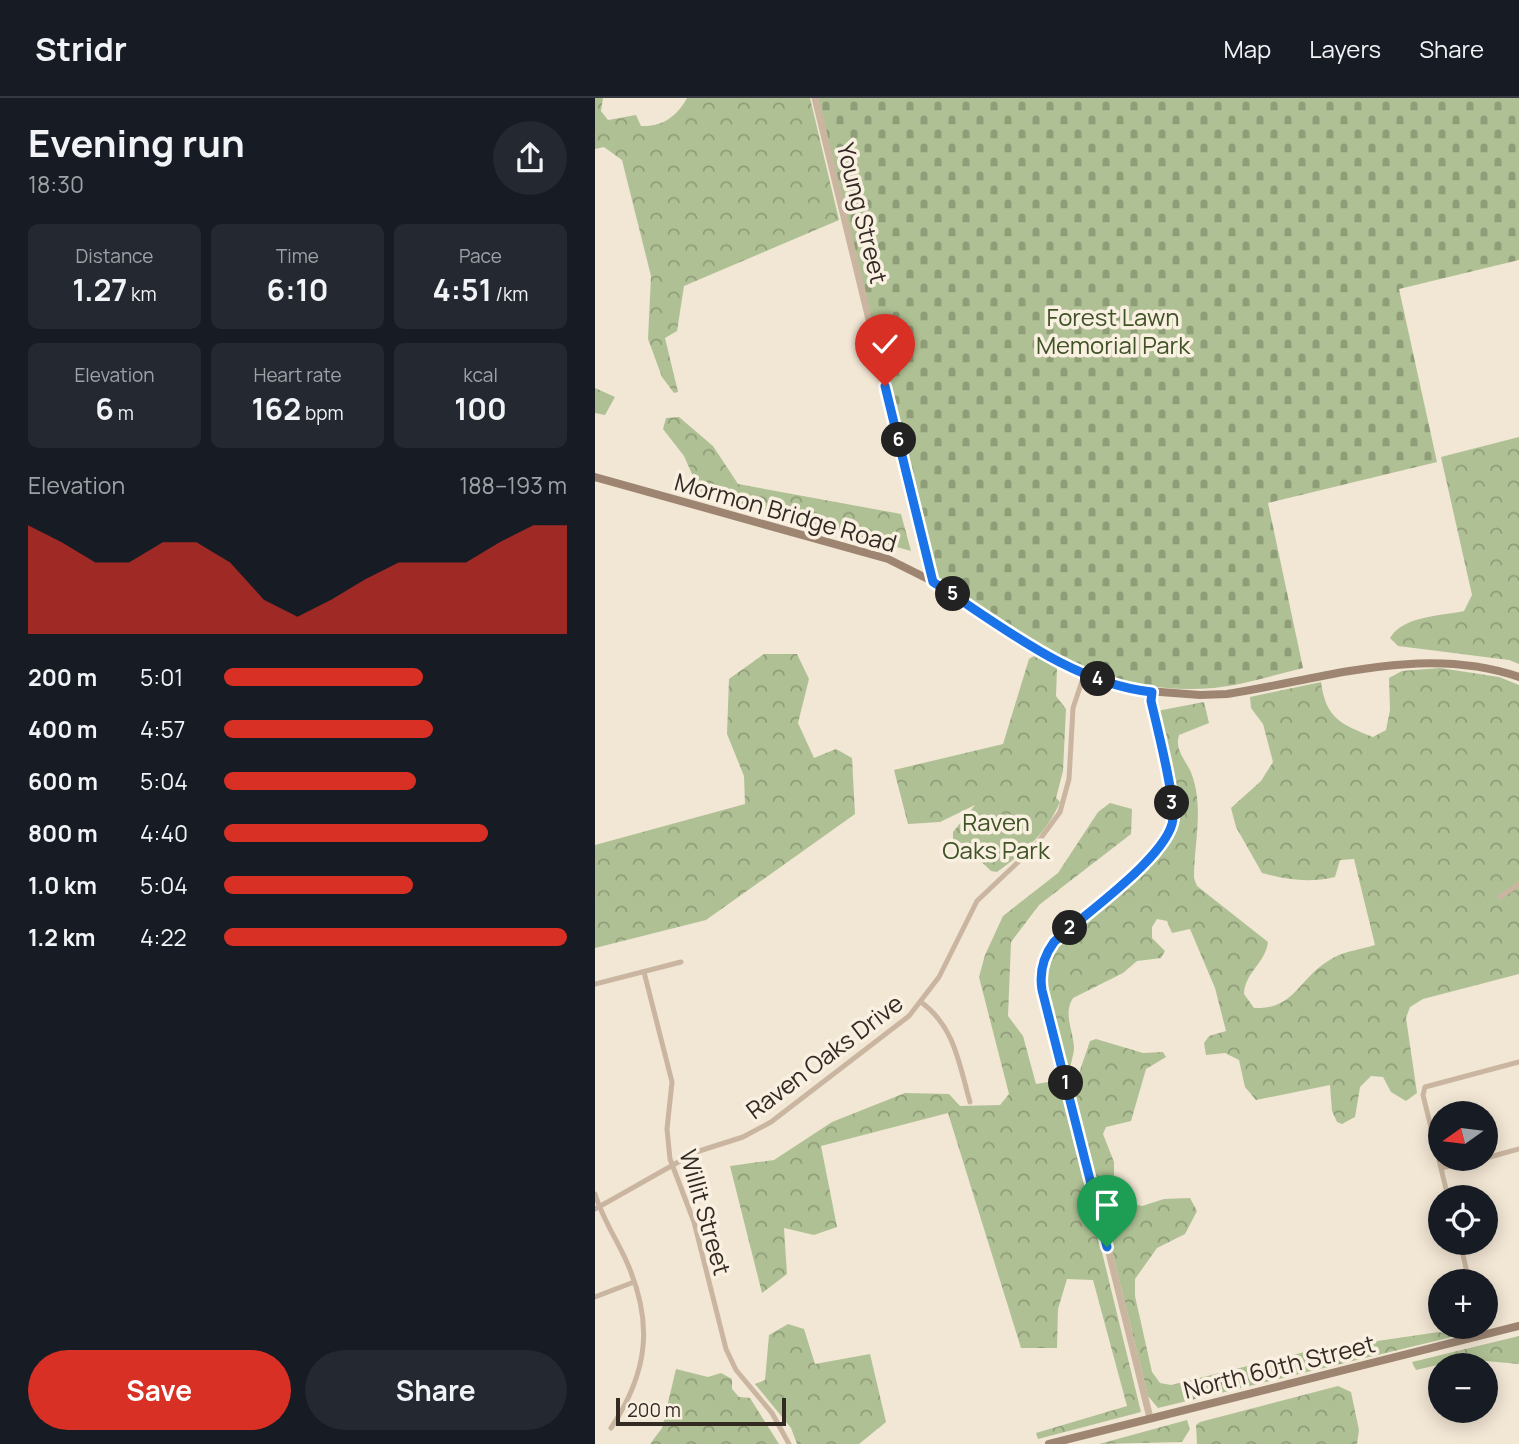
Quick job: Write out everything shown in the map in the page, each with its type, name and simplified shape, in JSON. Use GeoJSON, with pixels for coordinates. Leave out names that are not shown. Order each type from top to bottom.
{"type":"FeatureCollection","features":[{"type":"Feature","properties":{"kind":"main road","name":"Mormon Bridge Road"},"geometry":{"type":"LineString","coordinates":[[595,477],[861,549],[933,582],[1036,648],[1084,675],[1134,690],[1227,694],[1417,662],[1472,665],[1519,677]]}},
{"type":"Feature","properties":{"kind":"main road","name":"North 60th Street"},"geometry":{"type":"LineString","coordinates":[[1498,1328],[1519,1326]]}},
{"type":"Feature","properties":{"kind":"main road","name":"North 60th Street"},"geometry":{"type":"LineString","coordinates":[[1052,1444],[1447,1339]]}},
{"type":"Feature","properties":{"kind":"street","name":"Young Street"},"geometry":{"type":"LineString","coordinates":[[815,98],[933,582]]}},
{"type":"Feature","properties":{"kind":"street","name":"Raven Oaks Drive"},"geometry":{"type":"LineString","coordinates":[[597,1208],[696,1152],[743,1137],[771,1122],[893,1031],[921,1002],[939,976],[978,901],[1035,846],[1060,813],[1069,779],[1073,708],[1084,675]]}},
{"type":"Feature","properties":{"kind":"street"},"geometry":{"type":"LineString","coordinates":[[1150,1418],[1042,990],[1043,961],[1054,942],[1154,854],[1167,838],[1172,809],[1151,701],[1152,692]]}},
{"type":"Feature","properties":{"kind":"street"},"geometry":{"type":"LineString","coordinates":[[1500,897],[1518,885],[1519,895]]}},
{"type":"Feature","properties":{"kind":"street"},"geometry":{"type":"LineString","coordinates":[[595,984],[681,962]]}},
{"type":"Feature","properties":{"kind":"street","name":"Willit Street"},"geometry":{"type":"LineString","coordinates":[[645,972],[672,1082],[667,1129],[671,1166],[694,1222],[728,1356],[736,1370],[772,1413],[789,1444]]}},
{"type":"Feature","properties":{"kind":"street"},"geometry":{"type":"LineString","coordinates":[[921,1002],[940,1017],[949,1031],[970,1102]]}},
{"type":"Feature","properties":{"kind":"street"},"geometry":{"type":"LineString","coordinates":[[1428,1103],[1425,1088],[1430,1083],[1519,1062]]}},
{"type":"Feature","properties":{"kind":"street"},"geometry":{"type":"LineString","coordinates":[[1498,1154],[1519,1149]]}},
{"type":"Feature","properties":{"kind":"street"},"geometry":{"type":"LineString","coordinates":[[595,1194],[597,1208],[634,1282],[644,1329],[643,1357],[631,1396],[611,1428]]}},
{"type":"Feature","properties":{"kind":"street"},"geometry":{"type":"LineString","coordinates":[[595,1297],[634,1282]]}},
{"type":"Feature","properties":{"kind":"green space"},"geometry":{"type":"Polygon","coordinates":[[[595,98],[603,98],[601,111],[608,120],[636,115],[641,126],[649,126],[668,119],[679,110],[687,98],[810,98],[839,220],[684,286],[677,331],[665,338],[678,392],[674,393],[662,377],[648,339],[651,276],[622,160],[604,147],[595,149],[595,98]]]}},
{"type":"Feature","properties":{"kind":"green space","name":"Forest Lawn Memorial Park"},"geometry":{"type":"Polygon","coordinates":[[[818,98],[1519,98],[1519,260],[1399,289],[1437,462],[1268,503],[1303,668],[1214,688],[1172,689],[1134,683],[1065,659],[935,578],[818,98]]]}},
{"type":"Feature","properties":{"kind":"green space"},"geometry":{"type":"Polygon","coordinates":[[[595,388],[615,397],[605,415],[595,413],[595,388]]]}},
{"type":"Feature","properties":{"kind":"green space"},"geometry":{"type":"Polygon","coordinates":[[[679,417],[713,446],[738,484],[901,514],[911,551],[700,492],[684,456],[663,429],[666,418],[679,417]]]}},
{"type":"Feature","properties":{"kind":"green space"},"geometry":{"type":"Polygon","coordinates":[[[1519,437],[1519,664],[1509,660],[1398,646],[1390,638],[1404,625],[1423,618],[1464,611],[1472,595],[1441,457],[1519,437]]]}},
{"type":"Feature","properties":{"kind":"green space"},"geometry":{"type":"Polygon","coordinates":[[[764,654],[797,654],[809,679],[798,723],[814,758],[836,749],[852,758],[855,814],[706,920],[595,948],[595,845],[745,804],[744,776],[727,734],[729,679],[764,654]]]}},
{"type":"Feature","properties":{"kind":"green space","name":"Raven Oaks Park"},"geometry":{"type":"Polygon","coordinates":[[[1034,656],[1057,668],[1056,696],[1066,709],[1063,771],[1056,798],[1060,802],[1034,841],[997,872],[991,871],[962,843],[953,841],[953,832],[975,805],[940,822],[908,824],[894,770],[1003,744],[1029,659],[1034,656]]]}},
{"type":"Feature","properties":{"kind":"green space"},"geometry":{"type":"Polygon","coordinates":[[[1440,668],[1499,677],[1519,685],[1519,974],[1423,999],[1410,1007],[1406,1018],[1417,1093],[1406,1101],[1391,1092],[1383,1077],[1371,1076],[1360,1087],[1355,1117],[1342,1124],[1337,1122],[1332,1111],[1330,1085],[1256,1100],[1245,1087],[1239,1060],[1225,1053],[1206,1055],[1204,1043],[1209,1036],[1226,1031],[1215,988],[1190,929],[1172,933],[1167,921],[1157,919],[1152,927],[1152,938],[1165,951],[1161,958],[1137,961],[1123,973],[1073,998],[1069,1010],[1074,1047],[1070,1069],[1065,1061],[1047,989],[1049,961],[1054,949],[1160,857],[1173,839],[1179,817],[1157,711],[1204,702],[1209,723],[1179,735],[1178,741],[1196,788],[1194,878],[1197,886],[1268,942],[1245,986],[1244,994],[1254,1008],[1268,1007],[1288,998],[1333,958],[1375,945],[1354,859],[1340,860],[1335,877],[1326,879],[1299,880],[1262,873],[1236,827],[1231,808],[1261,781],[1273,762],[1263,724],[1251,708],[1250,697],[1321,682],[1327,704],[1337,719],[1373,737],[1386,730],[1390,710],[1389,678],[1402,671],[1440,668]]]}},
{"type":"Feature","properties":{"kind":"green space"},"geometry":{"type":"Polygon","coordinates":[[[1110,803],[1132,809],[1131,834],[1039,905],[1011,942],[1008,1016],[1023,1036],[1036,1084],[1060,1080],[1141,1412],[1038,1439],[1036,1433],[1127,1406],[1093,1280],[1067,1279],[1058,1309],[1057,1348],[1021,1348],[948,1113],[821,1146],[837,1227],[814,1235],[784,1228],[787,1274],[762,1293],[730,1166],[774,1160],[832,1122],[905,1093],[949,1094],[960,1106],[1000,1105],[1009,1094],[979,977],[985,955],[1003,916],[1058,873],[1098,812],[1110,803]]]}},
{"type":"Feature","properties":{"kind":"green space"},"geometry":{"type":"Polygon","coordinates":[[[1096,1039],[1143,1053],[1163,1052],[1166,1057],[1146,1069],[1131,1121],[1106,1127],[1103,1134],[1114,1162],[1114,1177],[1121,1196],[1128,1203],[1142,1206],[1164,1199],[1190,1198],[1197,1211],[1185,1234],[1157,1248],[1135,1279],[1135,1296],[1152,1372],[1160,1383],[1171,1385],[1309,1351],[1428,1334],[1428,1339],[1444,1339],[1158,1408],[1148,1396],[1071,1085],[1077,1079],[1090,1041],[1096,1039]]]}},
{"type":"Feature","properties":{"kind":"green space"},"geometry":{"type":"Polygon","coordinates":[[[788,1324],[804,1329],[815,1364],[870,1354],[886,1422],[859,1444],[797,1444],[791,1428],[755,1384],[765,1380],[769,1335],[788,1324]]]}},
{"type":"Feature","properties":{"kind":"green space"},"geometry":{"type":"Polygon","coordinates":[[[1519,1336],[1519,1364],[1498,1362],[1498,1353],[1449,1353],[1519,1336]]]}},
{"type":"Feature","properties":{"kind":"green space"},"geometry":{"type":"Polygon","coordinates":[[[1428,1358],[1428,1367],[1416,1370],[1412,1362],[1428,1358]]]}},
{"type":"Feature","properties":{"kind":"green space"},"geometry":{"type":"Polygon","coordinates":[[[676,1369],[708,1377],[721,1373],[732,1379],[732,1389],[739,1397],[750,1398],[779,1444],[650,1444],[662,1428],[676,1369]]]}},
{"type":"Feature","properties":{"kind":"green space"},"geometry":{"type":"Polygon","coordinates":[[[1338,1386],[1351,1392],[1359,1430],[1357,1444],[1197,1444],[1196,1425],[1200,1422],[1338,1386]]]}},
{"type":"Feature","properties":{"kind":"green space"},"geometry":{"type":"Polygon","coordinates":[[[1187,1420],[1190,1429],[1182,1442],[1099,1444],[1187,1420]]]}},
{"type":"Feature","properties":{"kind":"route"},"geometry":{"type":"LineString","coordinates":[[885,386],[933,582],[1077,672],[1134,690],[1152,692],[1151,701],[1173,815],[1168,835],[1154,854],[1054,942],[1043,961],[1041,973],[1042,990],[1107,1247]]}}]}
